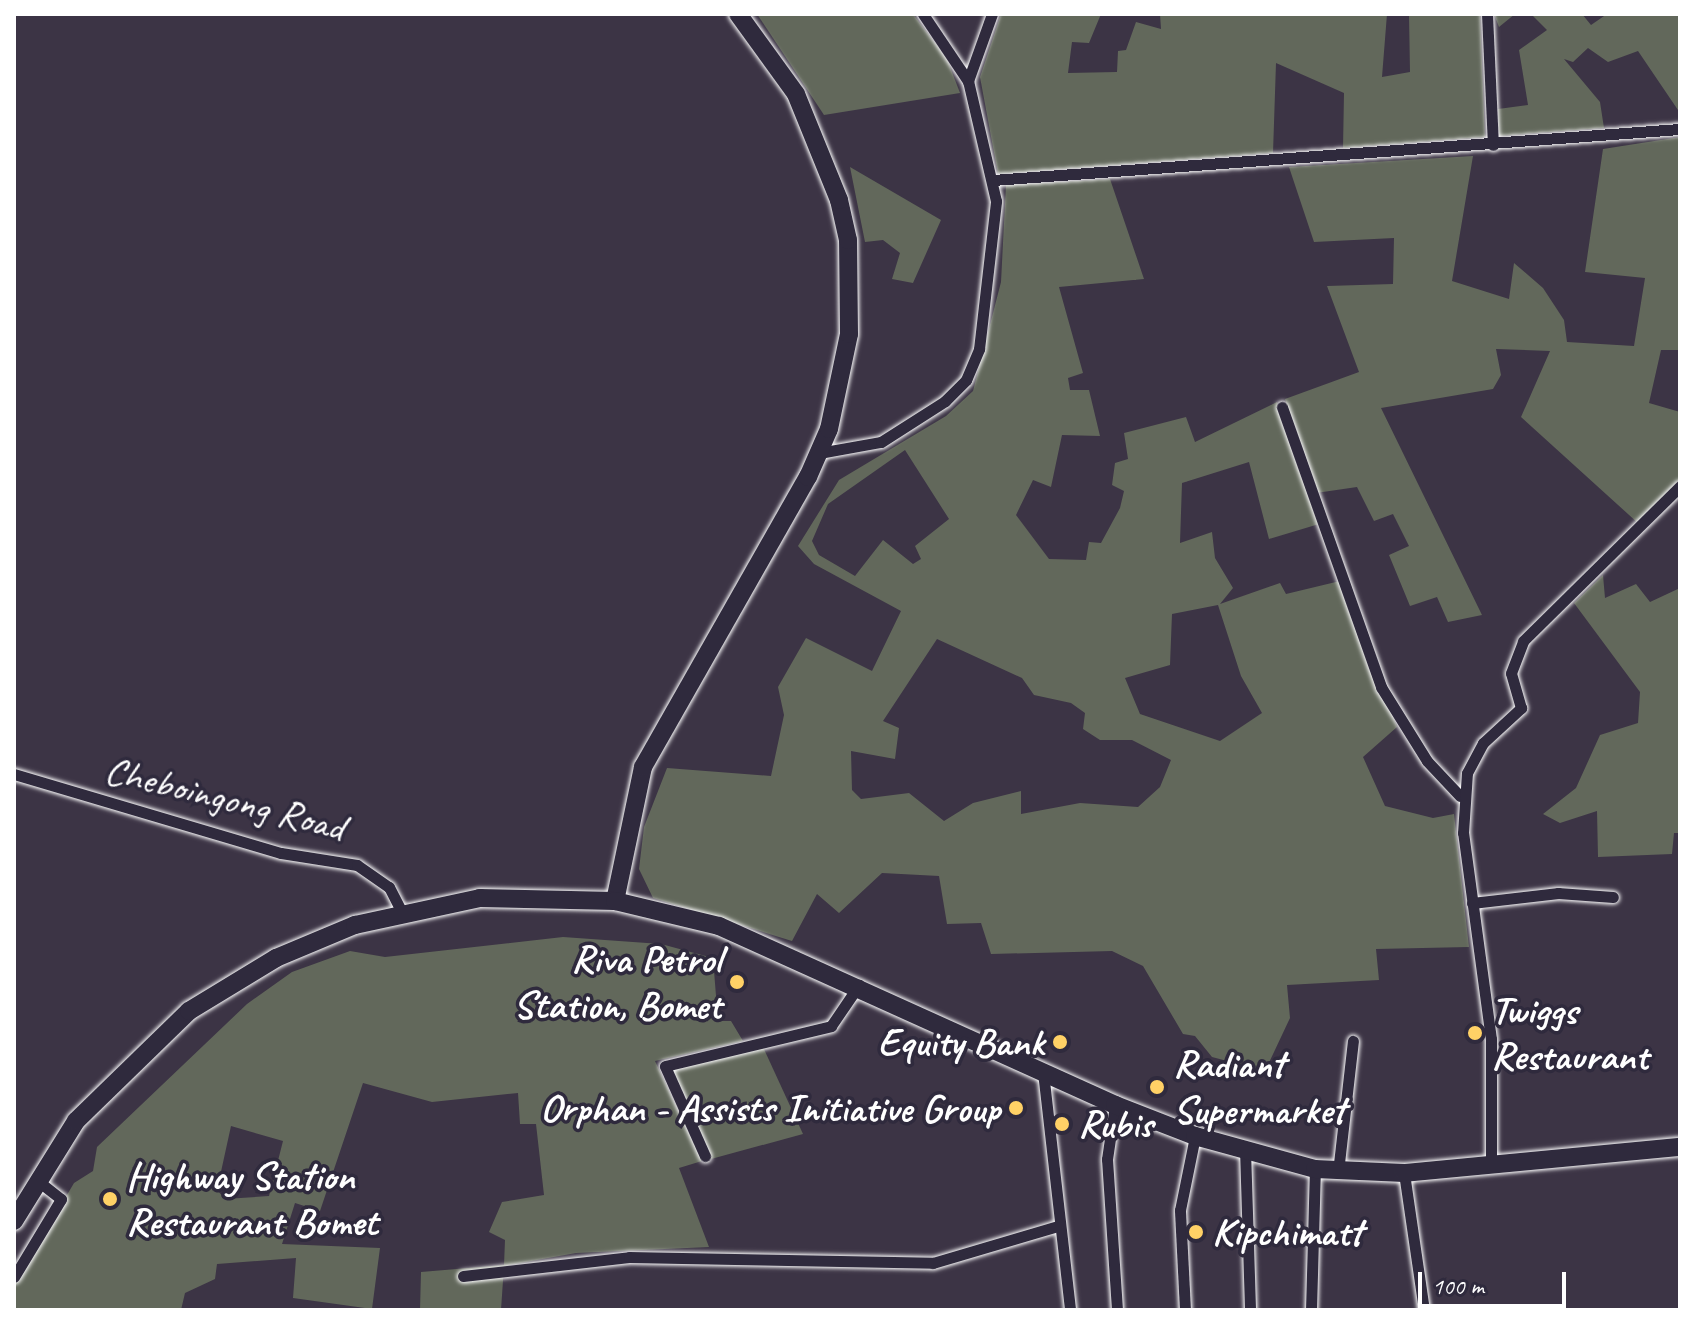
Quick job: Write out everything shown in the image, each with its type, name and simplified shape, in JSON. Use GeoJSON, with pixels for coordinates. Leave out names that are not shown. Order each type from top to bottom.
{"type":"FeatureCollection","features":[{"type":"Feature","properties":{"kind":"main road"},"geometry":{"type":"LineString","coordinates":[[615,901],[627,823],[649,752],[819,453],[849,334],[845,220],[805,112],[738,14]]}},
{"type":"Feature","properties":{"kind":"main road"},"geometry":{"type":"LineString","coordinates":[[14,1221],[37,1180],[96,1097],[189,1011],[276,958],[401,911],[480,898],[615,901],[643,906],[758,940],[859,984],[1115,1105],[1195,1136],[1315,1169],[1404,1173],[1680,1147]]}},
{"type":"Feature","properties":{"kind":"street"},"geometry":{"type":"LineString","coordinates":[[819,453],[881,442],[966,380],[988,310],[997,226],[993,180],[968,81],[923,14]]}},
{"type":"Feature","properties":{"kind":"street"},"geometry":{"type":"LineString","coordinates":[[968,81],[992,14]]}},
{"type":"Feature","properties":{"kind":"street"},"geometry":{"type":"LineString","coordinates":[[1487,14],[1493,145]]}},
{"type":"Feature","properties":{"kind":"street"},"geometry":{"type":"LineString","coordinates":[[993,180],[1680,129]]}},
{"type":"Feature","properties":{"kind":"street"},"geometry":{"type":"LineString","coordinates":[[1282,407],[1381,687],[1427,761],[1460,796]]}},
{"type":"Feature","properties":{"kind":"street"},"geometry":{"type":"LineString","coordinates":[[1491,1164],[1490,1011],[1472,903],[1460,796],[1483,743],[1521,708],[1511,673],[1519,647],[1680,486]]}},
{"type":"Feature","properties":{"kind":"street","name":"Cheboingong Road"},"geometry":{"type":"LineString","coordinates":[[14,774],[296,857],[357,865],[389,887],[401,911]]}},
{"type":"Feature","properties":{"kind":"street"},"geometry":{"type":"LineString","coordinates":[[1472,903],[1558,893],[1613,897]]}},
{"type":"Feature","properties":{"kind":"street"},"geometry":{"type":"LineString","coordinates":[[705,1156],[665,1066],[831,1026],[859,984]]}},
{"type":"Feature","properties":{"kind":"street"},"geometry":{"type":"LineString","coordinates":[[1338,1172],[1353,1041]]}},
{"type":"Feature","properties":{"kind":"street"},"geometry":{"type":"LineString","coordinates":[[1043,1072],[1058,1226],[1070,1310]]}},
{"type":"Feature","properties":{"kind":"street"},"geometry":{"type":"LineString","coordinates":[[1115,1105],[1107,1159],[1117,1310]]}},
{"type":"Feature","properties":{"kind":"street"},"geometry":{"type":"LineString","coordinates":[[1185,1310],[1180,1210],[1195,1136]]}},
{"type":"Feature","properties":{"kind":"street"},"geometry":{"type":"LineString","coordinates":[[1245,1149],[1250,1310]]}},
{"type":"Feature","properties":{"kind":"street"},"geometry":{"type":"LineString","coordinates":[[1311,1310],[1315,1169]]}},
{"type":"Feature","properties":{"kind":"street"},"geometry":{"type":"LineString","coordinates":[[1404,1173],[1424,1310]]}},
{"type":"Feature","properties":{"kind":"street"},"geometry":{"type":"LineString","coordinates":[[14,1277],[18,1263],[61,1199],[37,1180]]}},
{"type":"Feature","properties":{"kind":"street"},"geometry":{"type":"LineString","coordinates":[[463,1276],[629,1257],[933,1263],[1058,1226]]}},
{"type":"Feature","properties":{"kind":"green space"},"geometry":{"type":"Polygon","coordinates":[[[757,14],[913,14],[947,59],[960,93],[824,115],[757,14]]]}},
{"type":"Feature","properties":{"kind":"green space"},"geometry":{"type":"Polygon","coordinates":[[[1001,14],[1101,14],[1089,43],[1072,42],[1068,73],[1117,72],[1118,51],[1126,50],[1136,22],[1161,29],[1160,14],[1387,14],[1382,77],[1410,72],[1409,14],[1480,14],[1485,137],[1343,148],[1344,93],[1276,63],[1273,153],[998,174],[980,77],[1001,14]]]}},
{"type":"Feature","properties":{"kind":"green space"},"geometry":{"type":"Polygon","coordinates":[[[1494,14],[1515,14],[1499,27],[1494,14]]]}},
{"type":"Feature","properties":{"kind":"green space"},"geometry":{"type":"Polygon","coordinates":[[[1515,14],[1582,14],[1591,25],[1607,14],[1680,14],[1680,113],[1638,51],[1608,62],[1588,48],[1573,62],[1564,59],[1600,102],[1604,128],[1499,136],[1498,109],[1528,105],[1519,50],[1547,30],[1533,16],[1515,14]]]}},
{"type":"Feature","properties":{"kind":"green space"},"geometry":{"type":"Polygon","coordinates":[[[1680,137],[1680,350],[1661,350],[1649,403],[1680,412],[1680,480],[1639,524],[1521,417],[1550,351],[1496,349],[1501,375],[1493,389],[1381,408],[1482,615],[1448,622],[1437,597],[1410,606],[1389,555],[1409,546],[1393,514],[1374,521],[1357,487],[1316,493],[1285,399],[1359,372],[1327,286],[1393,284],[1394,238],[1314,242],[1289,167],[1473,156],[1452,281],[1509,299],[1514,263],[1543,288],[1564,320],[1567,342],[1634,346],[1645,278],[1585,272],[1603,149],[1680,137]]]}},
{"type":"Feature","properties":{"kind":"green space"},"geometry":{"type":"Polygon","coordinates":[[[850,167],[941,220],[913,283],[892,279],[900,253],[883,240],[865,242],[850,167]]]}},
{"type":"Feature","properties":{"kind":"green space"},"geometry":{"type":"Polygon","coordinates":[[[1110,179],[1144,279],[1059,287],[1083,373],[1068,378],[1070,390],[1089,390],[1100,436],[1062,435],[1051,487],[1033,480],[1016,515],[1049,559],[1086,560],[1089,542],[1101,543],[1120,508],[1124,491],[1112,485],[1115,463],[1128,459],[1124,433],[1186,417],[1195,442],[1277,402],[1319,524],[1269,539],[1249,462],[1182,483],[1180,543],[1212,532],[1215,558],[1233,588],[1220,604],[1280,583],[1286,594],[1340,581],[1397,727],[1363,757],[1385,806],[1433,818],[1454,814],[1469,947],[1376,949],[1379,980],[1287,985],[1290,1018],[1265,1071],[1212,1057],[1195,1036],[1183,1034],[1143,966],[1112,951],[991,954],[981,923],[947,924],[939,876],[882,873],[839,913],[817,894],[792,941],[653,898],[639,869],[644,827],[667,768],[771,776],[784,715],[778,687],[806,638],[872,671],[901,611],[814,564],[798,546],[839,480],[946,416],[973,391],[1001,282],[1006,185],[1110,179]],[[905,450],[828,504],[812,541],[819,555],[855,576],[883,540],[913,564],[921,559],[915,546],[949,519],[905,450]],[[1218,605],[1172,614],[1170,665],[1125,678],[1140,714],[1220,741],[1262,713],[1241,676],[1218,605]],[[937,639],[883,721],[899,728],[895,759],[851,751],[852,790],[861,799],[909,793],[944,821],[973,803],[1021,791],[1021,814],[1080,803],[1138,807],[1160,787],[1171,760],[1132,740],[1100,740],[1083,729],[1085,713],[1071,703],[1034,695],[1022,678],[937,639]]]}},
{"type":"Feature","properties":{"kind":"green space"},"geometry":{"type":"Polygon","coordinates":[[[1603,575],[1605,598],[1636,584],[1650,602],[1680,588],[1680,833],[1674,833],[1672,854],[1598,857],[1597,811],[1560,823],[1543,814],[1576,788],[1600,735],[1638,723],[1640,692],[1574,603],[1603,575]]]}},
{"type":"Feature","properties":{"kind":"green space"},"geometry":{"type":"Polygon","coordinates":[[[563,937],[661,944],[713,958],[718,1021],[731,1021],[743,1041],[655,1061],[702,1161],[679,1168],[709,1247],[576,1253],[504,1266],[501,1310],[420,1310],[421,1272],[504,1265],[505,1240],[489,1232],[502,1202],[544,1195],[536,1124],[520,1124],[518,1093],[432,1102],[363,1083],[320,1211],[295,1203],[282,1244],[380,1248],[372,1309],[293,1298],[296,1258],[217,1264],[215,1279],[185,1293],[181,1310],[14,1310],[14,1285],[74,1183],[93,1171],[97,1147],[247,1004],[292,972],[350,951],[385,957],[563,937]],[[231,1126],[217,1190],[225,1199],[269,1196],[283,1141],[231,1126]]]}},
{"type":"Feature","properties":{"kind":"green space"},"geometry":{"type":"Polygon","coordinates":[[[763,1047],[803,1134],[711,1159],[671,1069],[763,1047]]]}},
{"type":"Feature","properties":{"kind":"place","name":"Riva Petrol Station, Bomet"},"geometry":{"type":"Point","coordinates":[737,982]}},
{"type":"Feature","properties":{"kind":"place","name":"Twiggs Restaurant"},"geometry":{"type":"Point","coordinates":[1475,1033]}},
{"type":"Feature","properties":{"kind":"place","name":"Equity Bank"},"geometry":{"type":"Point","coordinates":[1060,1042]}},
{"type":"Feature","properties":{"kind":"place","name":"Radiant Supermarket"},"geometry":{"type":"Point","coordinates":[1157,1087]}},
{"type":"Feature","properties":{"kind":"place","name":"Orphan - Assists Initiative Group"},"geometry":{"type":"Point","coordinates":[1016,1108]}},
{"type":"Feature","properties":{"kind":"place","name":"Rubis"},"geometry":{"type":"Point","coordinates":[1062,1124]}},
{"type":"Feature","properties":{"kind":"place","name":"Highway Station Restaurant Bomet"},"geometry":{"type":"Point","coordinates":[110,1199]}},
{"type":"Feature","properties":{"kind":"place","name":"Kipchimatt"},"geometry":{"type":"Point","coordinates":[1196,1232]}}]}
